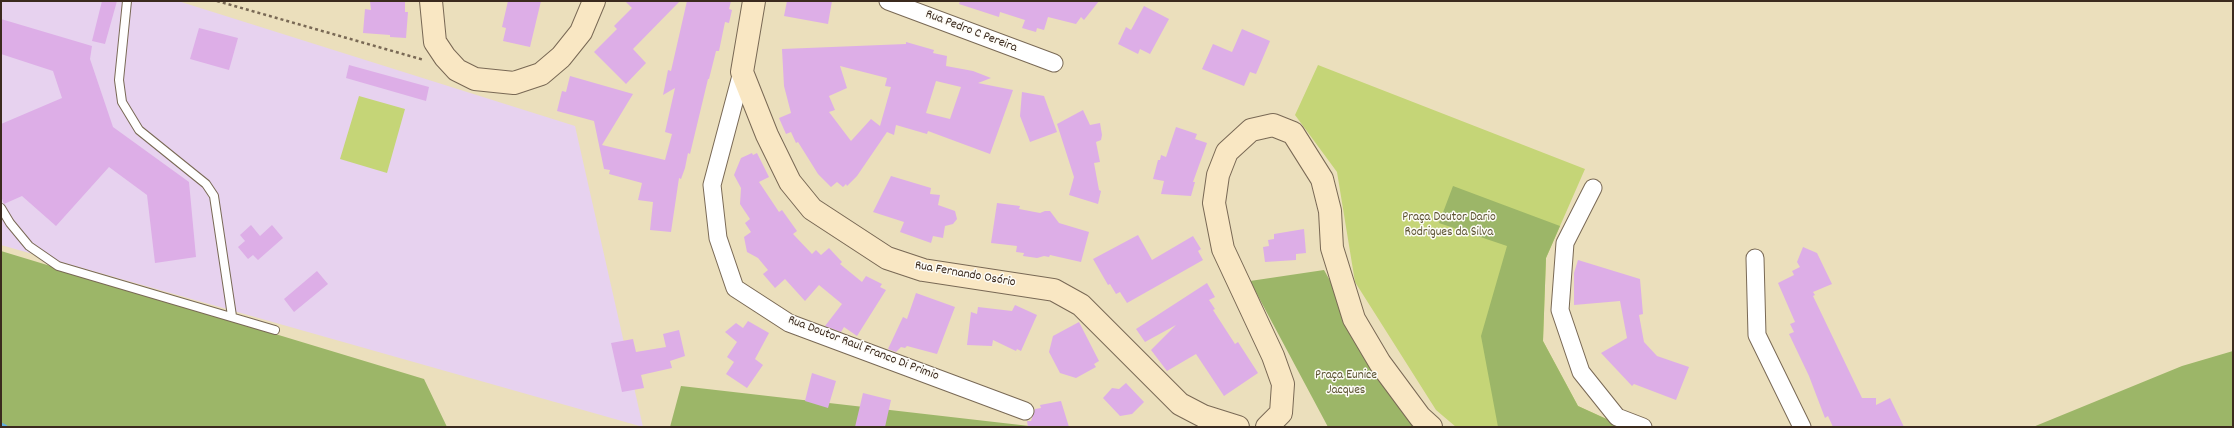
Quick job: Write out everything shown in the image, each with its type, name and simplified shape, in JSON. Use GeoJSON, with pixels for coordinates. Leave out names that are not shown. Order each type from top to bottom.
{"type":"FeatureCollection","features":[{"type":"Feature","properties":{"kind":"street"},"geometry":{"type":"LineString","coordinates":[[431,1],[435,42],[444,57],[457,70],[475,79],[514,83],[541,74],[561,57],[581,32],[594,1]]}},
{"type":"Feature","properties":{"kind":"street"},"geometry":{"type":"LineString","coordinates":[[742,72],[754,1]]}},
{"type":"Feature","properties":{"kind":"street","name":"Rua Pedro C Pereira"},"geometry":{"type":"LineString","coordinates":[[888,1],[1054,63]]}},
{"type":"Feature","properties":{"kind":"street","name":"Rua Doutor Raul Franco Di Primio"},"geometry":{"type":"LineString","coordinates":[[742,72],[712,185],[718,238],[735,288],[790,323],[1025,411]]}},
{"type":"Feature","properties":{"kind":"street","name":"Rua Fernando Osório"},"geometry":{"type":"LineString","coordinates":[[742,72],[767,135],[790,182],[812,209],[887,258],[923,270],[1054,290],[1081,305],[1180,404],[1203,416],[1238,427]]}},
{"type":"Feature","properties":{"kind":"street"},"geometry":{"type":"LineString","coordinates":[[1267,427],[1280,413],[1283,384],[1273,356],[1223,249],[1214,203],[1218,175],[1227,152],[1251,130],[1273,125],[1293,133],[1322,179],[1330,211],[1332,248],[1354,319],[1380,363],[1420,417],[1431,427]]}},
{"type":"Feature","properties":{"kind":"street"},"geometry":{"type":"LineString","coordinates":[[1593,188],[1565,243],[1560,310],[1581,372],[1617,417],[1643,427]]}},
{"type":"Feature","properties":{"kind":"street"},"geometry":{"type":"LineString","coordinates":[[1755,258],[1757,335],[1802,427]]}},
{"type":"Feature","properties":{"kind":"lane"},"geometry":{"type":"LineString","coordinates":[[127,1],[119,80],[122,102],[139,130],[206,184],[214,196],[232,316]]}},
{"type":"Feature","properties":{"kind":"lane"},"geometry":{"type":"LineString","coordinates":[[1,208],[10,223],[29,246],[58,266],[232,316],[275,330]]}},
{"type":"Feature","properties":{"kind":"path"},"geometry":{"type":"LineString","coordinates":[[217,1],[427,61]]}},
{"type":"Feature","properties":{"kind":"shaded area"},"geometry":{"type":"Polygon","coordinates":[[[1,1],[178,1],[575,126],[643,427],[1,245],[1,1]]]}},
{"type":"Feature","properties":{"kind":"green space","name":"Praça Doutor Dario Rodrigues da Silva"},"geometry":{"type":"Polygon","coordinates":[[[1318,65],[1585,169],[1546,258],[1543,341],[1578,406],[1624,427],[1456,427],[1436,410],[1355,282],[1337,172],[1295,115],[1318,65]]]}},
{"type":"Feature","properties":{"kind":"green space"},"geometry":{"type":"Polygon","coordinates":[[[359,96],[405,109],[387,173],[340,159],[359,96]]]}},
{"type":"Feature","properties":{"kind":"green space"},"geometry":{"type":"Polygon","coordinates":[[[1453,186],[1560,226],[1546,258],[1543,341],[1578,406],[1624,427],[1498,427],[1481,336],[1507,246],[1439,223],[1453,186]]]}},
{"type":"Feature","properties":{"kind":"green space"},"geometry":{"type":"Polygon","coordinates":[[[1,251],[424,379],[447,427],[1,427],[1,251]]]}},
{"type":"Feature","properties":{"kind":"green space","name":"Praça Eunice Jacques"},"geometry":{"type":"Polygon","coordinates":[[[1324,270],[1410,422],[1415,427],[1328,427],[1250,281],[1324,270]]]}},
{"type":"Feature","properties":{"kind":"green space"},"geometry":{"type":"Polygon","coordinates":[[[2233,351],[2233,427],[2033,427],[2182,366],[2233,351]]]}},
{"type":"Feature","properties":{"kind":"green space"},"geometry":{"type":"Polygon","coordinates":[[[681,386],[1038,427],[670,427],[681,386]]]}},
{"type":"Feature","properties":{"kind":"building"},"geometry":{"type":"Polygon","coordinates":[[[102,1],[117,1],[105,44],[92,41],[102,1]]]}},
{"type":"Feature","properties":{"kind":"building"},"geometry":{"type":"Polygon","coordinates":[[[370,1],[405,1],[405,12],[408,12],[406,38],[363,33],[365,9],[371,10],[370,1]]]}},
{"type":"Feature","properties":{"kind":"building"},"geometry":{"type":"Polygon","coordinates":[[[508,1],[541,1],[530,47],[503,41],[506,28],[502,27],[508,1]]]}},
{"type":"Feature","properties":{"kind":"building"},"geometry":{"type":"Polygon","coordinates":[[[625,1],[680,1],[633,49],[646,63],[626,84],[594,52],[617,29],[614,26],[632,8],[625,1]]]}},
{"type":"Feature","properties":{"kind":"building"},"geometry":{"type":"Polygon","coordinates":[[[687,1],[731,1],[729,9],[732,10],[729,23],[725,22],[719,51],[716,51],[690,154],[688,153],[681,179],[679,178],[671,232],[650,230],[653,202],[638,200],[642,183],[609,174],[610,170],[604,169],[594,121],[557,111],[562,91],[566,92],[570,76],[633,94],[602,145],[665,160],[672,134],[665,132],[675,88],[663,95],[668,70],[671,71],[687,1]]]}},
{"type":"Feature","properties":{"kind":"building"},"geometry":{"type":"Polygon","coordinates":[[[787,1],[832,1],[828,24],[784,16],[787,1]]]}},
{"type":"Feature","properties":{"kind":"building"},"geometry":{"type":"Polygon","coordinates":[[[960,1],[1099,1],[1084,20],[1081,17],[1076,24],[1048,17],[1044,30],[1037,28],[1036,32],[1022,28],[1025,20],[1000,12],[999,17],[959,4],[960,1]]]}},
{"type":"Feature","properties":{"kind":"building"},"geometry":{"type":"Polygon","coordinates":[[[1144,6],[1169,19],[1150,54],[1140,49],[1138,54],[1118,44],[1126,27],[1131,30],[1144,6]]]}},
{"type":"Feature","properties":{"kind":"building"},"geometry":{"type":"Polygon","coordinates":[[[1,19],[92,46],[90,59],[113,127],[189,182],[196,257],[155,263],[147,195],[109,167],[56,226],[22,196],[4,204],[1,196],[1,124],[62,98],[53,71],[1,54],[1,19]]]}},
{"type":"Feature","properties":{"kind":"building"},"geometry":{"type":"Polygon","coordinates":[[[199,28],[238,38],[229,70],[190,59],[199,28]]]}},
{"type":"Feature","properties":{"kind":"building"},"geometry":{"type":"Polygon","coordinates":[[[1242,29],[1270,41],[1256,74],[1250,72],[1244,86],[1202,69],[1213,44],[1232,52],[1242,29]]]}},
{"type":"Feature","properties":{"kind":"building"},"geometry":{"type":"Polygon","coordinates":[[[906,42],[934,50],[933,53],[947,56],[946,66],[973,71],[991,78],[978,83],[1013,90],[990,154],[928,131],[927,134],[896,125],[894,135],[887,132],[857,176],[847,186],[846,184],[843,187],[837,182],[831,187],[818,174],[798,142],[796,143],[791,132],[786,134],[779,118],[791,113],[784,86],[782,49],[906,44],[906,42]],[[840,66],[847,88],[829,96],[835,110],[829,112],[851,141],[871,119],[880,126],[891,87],[885,86],[887,78],[840,66]],[[936,81],[926,113],[950,119],[961,87],[936,81]]]}},
{"type":"Feature","properties":{"kind":"building"},"geometry":{"type":"Polygon","coordinates":[[[349,65],[429,87],[426,101],[346,78],[349,65]]]}},
{"type":"Feature","properties":{"kind":"building"},"geometry":{"type":"Polygon","coordinates":[[[1022,92],[1044,96],[1057,132],[1030,142],[1020,116],[1022,92]]]}},
{"type":"Feature","properties":{"kind":"building"},"geometry":{"type":"Polygon","coordinates":[[[1083,110],[1090,125],[1100,123],[1102,135],[1101,140],[1096,142],[1100,162],[1094,163],[1099,190],[1101,191],[1098,204],[1069,195],[1074,177],[1057,124],[1083,110]]]}},
{"type":"Feature","properties":{"kind":"building"},"geometry":{"type":"Polygon","coordinates":[[[1176,127],[1197,134],[1195,139],[1207,143],[1193,182],[1195,182],[1191,196],[1161,194],[1164,181],[1153,179],[1158,160],[1160,160],[1161,155],[1166,157],[1176,127]]]}},
{"type":"Feature","properties":{"kind":"building"},"geometry":{"type":"Polygon","coordinates":[[[752,153],[753,155],[757,153],[769,177],[759,182],[779,212],[782,210],[797,231],[793,234],[812,254],[816,250],[821,255],[829,248],[842,262],[840,264],[862,282],[866,276],[882,284],[880,287],[886,290],[857,336],[844,327],[841,332],[825,326],[842,304],[819,285],[805,301],[785,279],[775,288],[763,274],[768,270],[758,258],[747,252],[744,237],[751,232],[745,223],[750,219],[740,204],[741,188],[734,175],[741,158],[752,153]]]}},
{"type":"Feature","properties":{"kind":"building"},"geometry":{"type":"Polygon","coordinates":[[[891,176],[931,188],[930,194],[940,195],[938,205],[955,211],[957,219],[953,224],[945,226],[943,238],[933,236],[931,243],[900,232],[904,222],[873,212],[891,176]]]}},
{"type":"Feature","properties":{"kind":"building"},"geometry":{"type":"Polygon","coordinates":[[[997,203],[1020,206],[1019,209],[1040,213],[1050,211],[1059,223],[1089,232],[1081,262],[1050,255],[1049,257],[1044,256],[1037,258],[1023,256],[1024,253],[1016,252],[1017,246],[991,243],[997,203]]]}},
{"type":"Feature","properties":{"kind":"building"},"geometry":{"type":"Polygon","coordinates":[[[251,225],[260,236],[272,225],[283,238],[258,260],[253,255],[248,259],[238,247],[245,241],[240,235],[251,225]]]}},
{"type":"Feature","properties":{"kind":"building"},"geometry":{"type":"Polygon","coordinates":[[[1304,229],[1306,253],[1296,254],[1296,260],[1265,262],[1263,247],[1269,246],[1268,240],[1274,239],[1274,234],[1304,229]]]}},
{"type":"Feature","properties":{"kind":"building"},"geometry":{"type":"Polygon","coordinates":[[[1138,235],[1152,260],[1193,236],[1201,249],[1198,251],[1203,260],[1127,303],[1120,292],[1116,294],[1110,284],[1108,285],[1093,259],[1138,235]]]}},
{"type":"Feature","properties":{"kind":"building"},"geometry":{"type":"Polygon","coordinates":[[[1803,247],[1817,253],[1832,284],[1813,292],[1815,295],[1813,296],[1862,398],[1876,398],[1876,405],[1890,398],[1904,427],[1833,427],[1828,416],[1825,418],[1809,376],[1789,334],[1794,332],[1790,324],[1795,322],[1778,283],[1794,275],[1792,271],[1800,267],[1797,262],[1803,247]]]}},
{"type":"Feature","properties":{"kind":"building"},"geometry":{"type":"Polygon","coordinates":[[[1578,260],[1640,279],[1643,314],[1639,315],[1644,342],[1657,356],[1689,367],[1676,400],[1634,384],[1632,386],[1601,353],[1627,338],[1620,301],[1574,305],[1574,273],[1578,260]]]}},
{"type":"Feature","properties":{"kind":"building"},"geometry":{"type":"Polygon","coordinates":[[[317,271],[328,284],[294,312],[284,299],[317,271]]]}},
{"type":"Feature","properties":{"kind":"building"},"geometry":{"type":"Polygon","coordinates":[[[1207,283],[1215,297],[1209,300],[1215,309],[1213,310],[1235,344],[1238,342],[1258,373],[1224,396],[1196,354],[1167,371],[1151,350],[1176,325],[1145,342],[1136,329],[1207,283]]]}},
{"type":"Feature","properties":{"kind":"building"},"geometry":{"type":"Polygon","coordinates":[[[916,293],[955,307],[937,354],[907,346],[905,348],[901,347],[896,352],[888,349],[903,317],[907,319],[916,293]]]}},
{"type":"Feature","properties":{"kind":"building"},"geometry":{"type":"Polygon","coordinates":[[[1015,305],[1037,315],[1021,351],[1017,349],[1016,351],[993,340],[992,346],[967,345],[971,312],[977,314],[978,307],[1012,311],[1015,305]]]}},
{"type":"Feature","properties":{"kind":"building"},"geometry":{"type":"Polygon","coordinates":[[[748,321],[769,333],[755,359],[763,365],[747,388],[726,374],[734,362],[727,357],[737,342],[725,332],[736,323],[743,328],[748,321]]]}},
{"type":"Feature","properties":{"kind":"building"},"geometry":{"type":"Polygon","coordinates":[[[1079,322],[1099,361],[1094,364],[1096,367],[1076,378],[1060,373],[1049,352],[1053,336],[1079,322]]]}},
{"type":"Feature","properties":{"kind":"building"},"geometry":{"type":"Polygon","coordinates":[[[679,330],[685,356],[670,361],[672,368],[641,375],[644,388],[622,392],[611,343],[633,339],[636,352],[666,347],[663,334],[679,330]]]}},
{"type":"Feature","properties":{"kind":"building"},"geometry":{"type":"Polygon","coordinates":[[[812,373],[836,381],[828,408],[805,401],[812,373]]]}},
{"type":"Feature","properties":{"kind":"building"},"geometry":{"type":"Polygon","coordinates":[[[1126,383],[1144,402],[1132,414],[1120,416],[1103,398],[1112,388],[1119,389],[1126,383]]]}},
{"type":"Feature","properties":{"kind":"building"},"geometry":{"type":"Polygon","coordinates":[[[863,393],[891,400],[885,427],[855,427],[863,393]]]}},
{"type":"Feature","properties":{"kind":"building"},"geometry":{"type":"Polygon","coordinates":[[[1061,401],[1069,427],[1028,427],[1027,421],[1031,421],[1035,409],[1041,408],[1040,405],[1061,401]]]}},
{"type":"Feature","properties":{"kind":"waterway"},"geometry":{"type":"LineString","coordinates":[[1,425],[5,427]]}}]}
